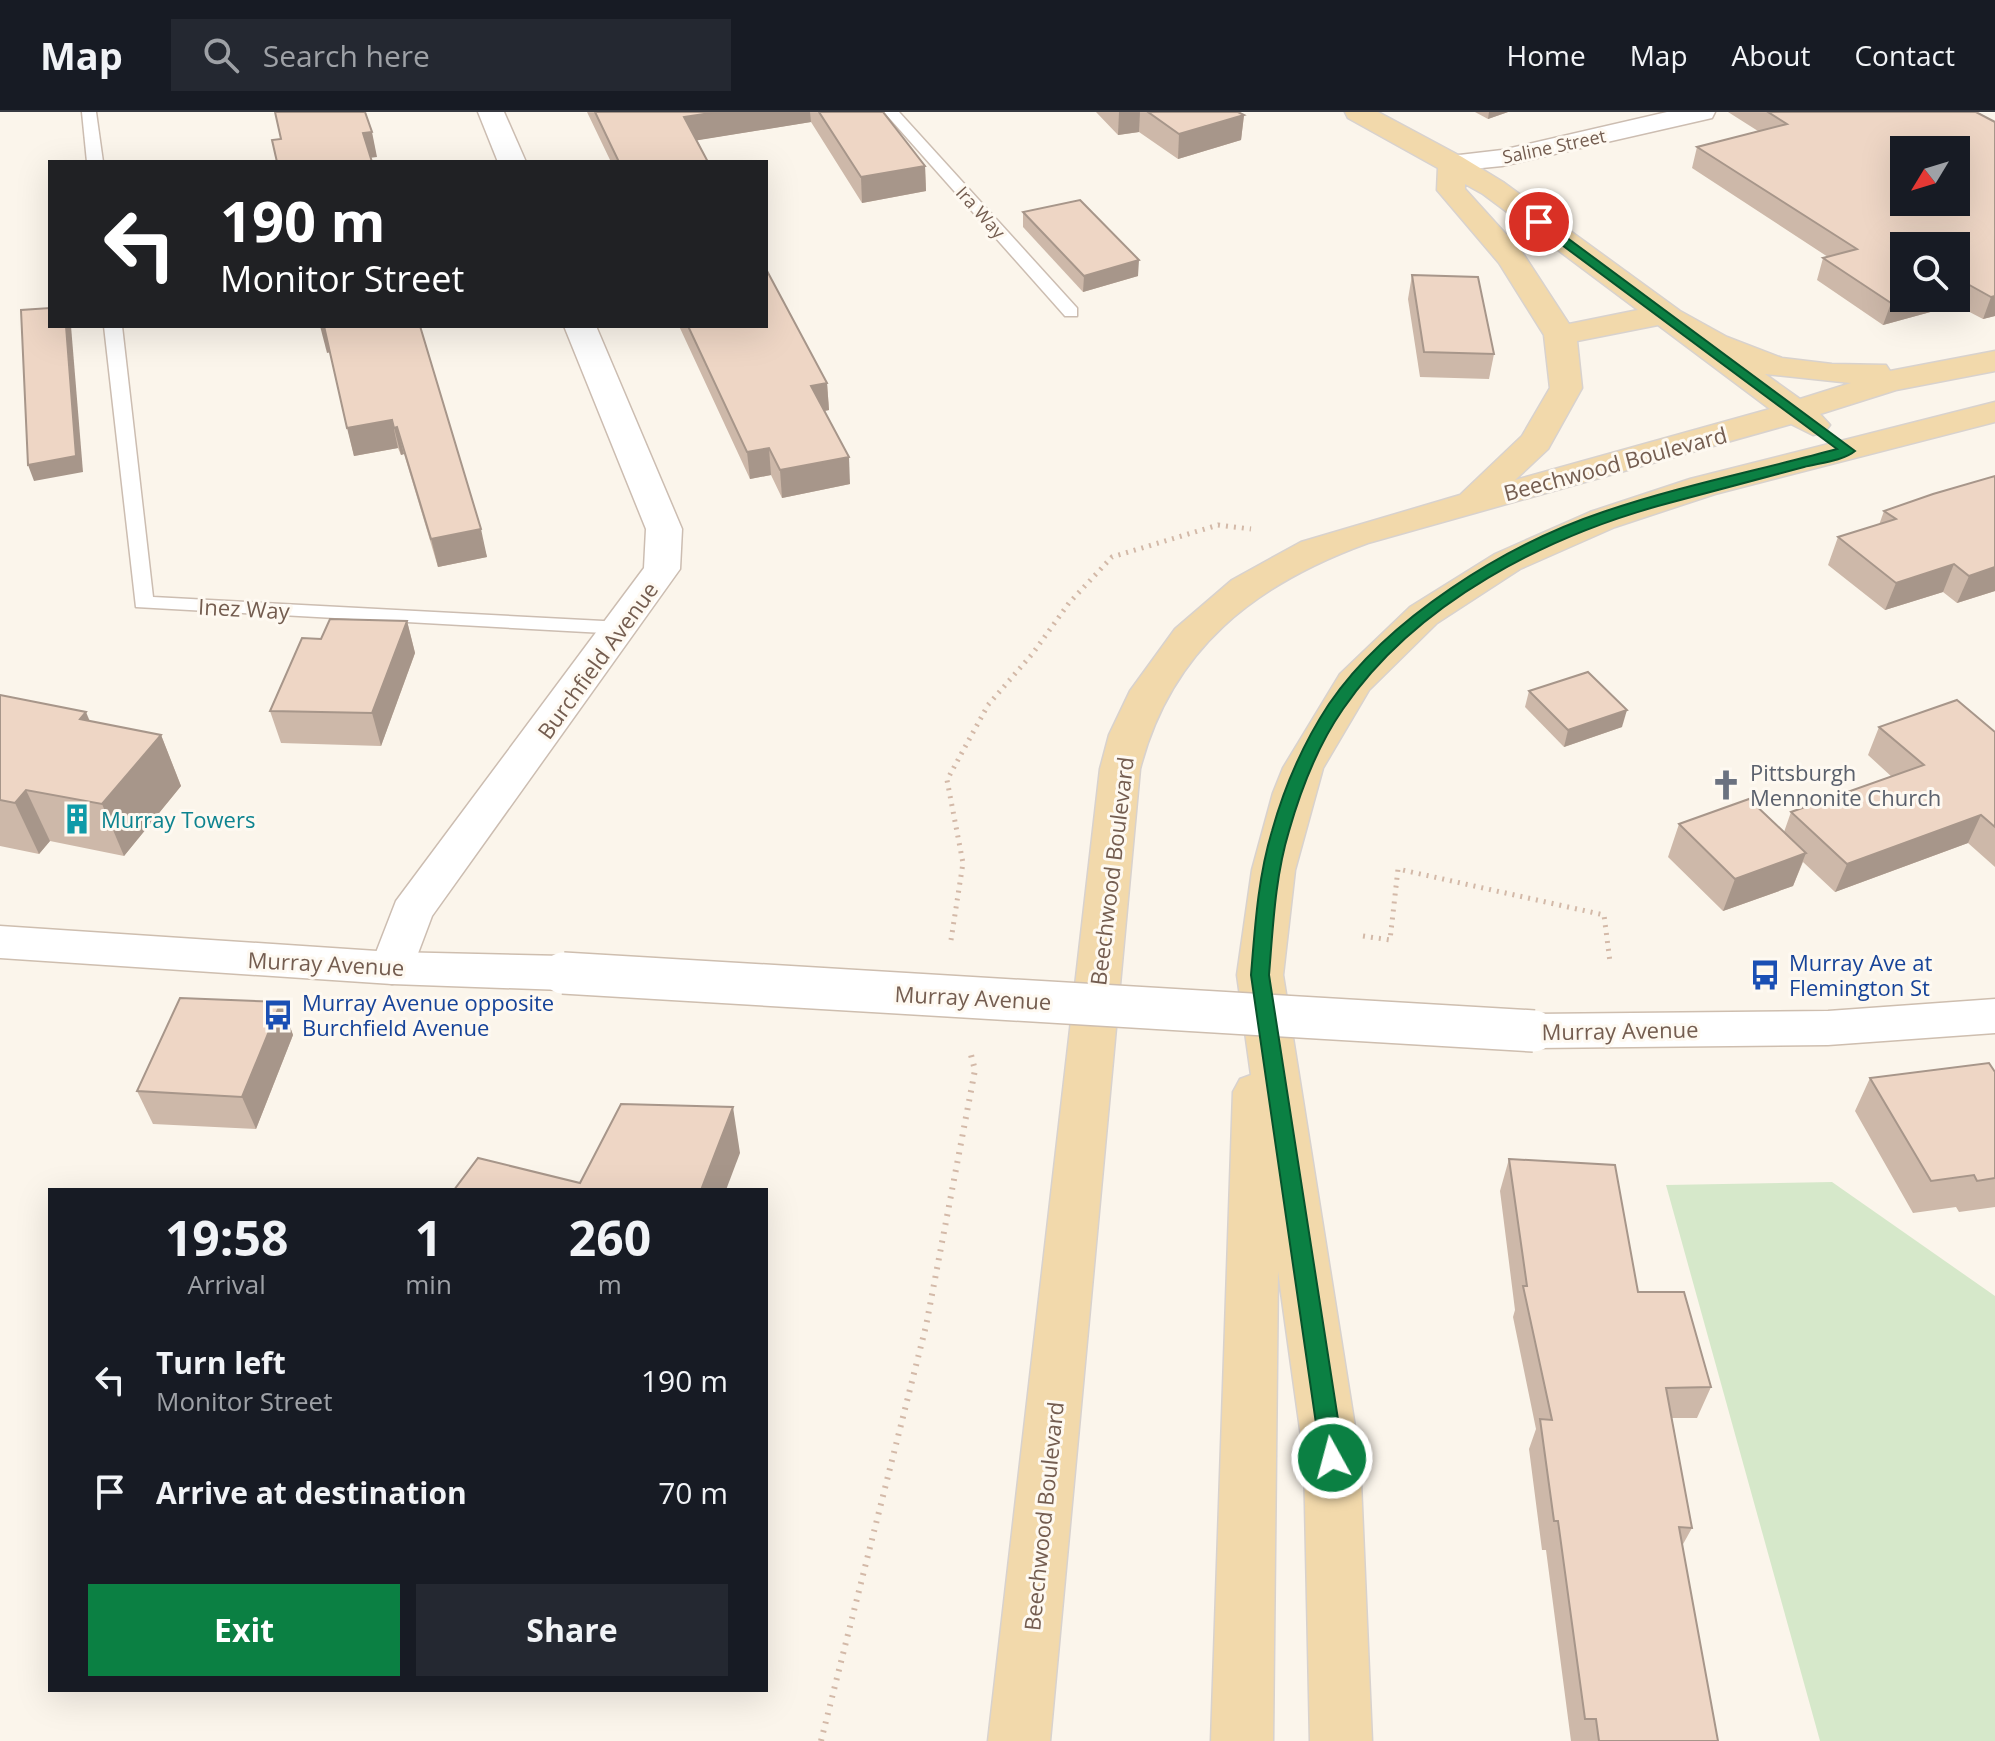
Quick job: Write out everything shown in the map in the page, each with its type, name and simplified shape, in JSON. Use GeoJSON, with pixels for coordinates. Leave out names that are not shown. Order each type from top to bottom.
{"type":"FeatureCollection","features":[{"type":"Feature","properties":{"kind":"main road"},"geometry":{"type":"LineString","coordinates":[[491,112],[511,160]]}},
{"type":"Feature","properties":{"kind":"main road"},"geometry":{"type":"LineString","coordinates":[[1358,112],[1493,188],[1848,451]]}},
{"type":"Feature","properties":{"kind":"main road","name":"Saline Street"},"geometry":{"type":"LineString","coordinates":[[1452,163],[1502,158],[1702,112]]}},
{"type":"Feature","properties":{"kind":"main road"},"geometry":{"type":"LineString","coordinates":[[1452,163],[1451,190],[1511,258],[1560,335],[1566,388],[1536,442],[1468,504]]}},
{"type":"Feature","properties":{"kind":"main road"},"geometry":{"type":"LineString","coordinates":[[1560,335],[1663,315],[1716,344],[1776,367],[1832,374],[1926,371]]}},
{"type":"Feature","properties":{"kind":"main road","name":"Burchfield Avenue"},"geometry":{"type":"LineString","coordinates":[[392,968],[411,912],[622,628],[662,569],[664,529],[581,328]]}},
{"type":"Feature","properties":{"kind":"main road","name":"Beechwood Boulevard"},"geometry":{"type":"LineString","coordinates":[[1019,1741],[1119,785],[1129,735],[1144,700],[1188,637],[1245,588],[1278,568],[1328,545],[1761,423],[1926,371],[1995,361]]}},
{"type":"Feature","properties":{"kind":"main road"},"geometry":{"type":"LineString","coordinates":[[1242,1741],[1260,975],[1266,901],[1280,832],[1304,766],[1336,707],[1372,664],[1424,614],[1545,542],[1607,515],[1995,412]]}},
{"type":"Feature","properties":{"kind":"main road","name":"Murray Avenue"},"geometry":{"type":"LineString","coordinates":[[0,942],[392,968],[563,973],[1534,1031],[1828,1028],[1995,1016]]}},
{"type":"Feature","properties":{"kind":"main road"},"geometry":{"type":"LineString","coordinates":[[1260,975],[1332,1458],[1341,1741]]}},
{"type":"Feature","properties":{"kind":"lane"},"geometry":{"type":"LineString","coordinates":[[89,112],[95,160]]}},
{"type":"Feature","properties":{"kind":"lane","name":"Ira Way"},"geometry":{"type":"LineString","coordinates":[[891,112],[1071,312]]}},
{"type":"Feature","properties":{"kind":"lane","name":"Inez Way"},"geometry":{"type":"LineString","coordinates":[[113,328],[143,603],[622,628]]}},
{"type":"Feature","properties":{"kind":"path"},"geometry":{"type":"LineString","coordinates":[[950,945],[963,863],[947,780],[988,705],[1033,653],[1069,603],[1112,557],[1218,525]]}},
{"type":"Feature","properties":{"kind":"path"},"geometry":{"type":"LineString","coordinates":[[1363,936],[1390,940],[1398,869],[1604,915],[1610,962]]}},
{"type":"Feature","properties":{"kind":"path"},"geometry":{"type":"LineString","coordinates":[[821,1741],[926,1326],[975,1070],[968,1041]]}},
{"type":"Feature","properties":{"kind":"green space"},"geometry":{"type":"Polygon","coordinates":[[[1832,1182],[1995,1296],[1995,1741],[1820,1741],[1666,1185],[1832,1182]]]}},
{"type":"Feature","properties":{"kind":"building"},"geometry":{"type":"Polygon","coordinates":[[[275,112],[365,112],[372,132],[363,133],[371,160],[277,160],[272,140],[281,139],[275,112]]]}},
{"type":"Feature","properties":{"kind":"building"},"geometry":{"type":"Polygon","coordinates":[[[595,112],[717,112],[684,117],[707,160],[618,160],[595,112]]]}},
{"type":"Feature","properties":{"kind":"building"},"geometry":{"type":"Polygon","coordinates":[[[819,112],[883,112],[925,166],[861,177],[819,112]]]}},
{"type":"Feature","properties":{"kind":"building"},"geometry":{"type":"Polygon","coordinates":[[[1148,112],[1238,112],[1244,115],[1179,134],[1148,112]]]}},
{"type":"Feature","properties":{"kind":"building"},"geometry":{"type":"Polygon","coordinates":[[[1768,112],[1976,112],[1995,122],[1995,296],[1991,297],[1970,285],[1970,232],[1890,232],[1890,302],[1823,258],[1857,249],[1697,147],[1787,124],[1768,112]]]}},
{"type":"Feature","properties":{"kind":"building"},"geometry":{"type":"Polygon","coordinates":[[[1080,200],[1139,260],[1084,276],[1023,212],[1080,200]]]}},
{"type":"Feature","properties":{"kind":"building"},"geometry":{"type":"Polygon","coordinates":[[[768,273],[827,383],[811,386],[849,457],[780,470],[769,448],[747,452],[689,328],[768,328],[768,273]]]}},
{"type":"Feature","properties":{"kind":"building"},"geometry":{"type":"Polygon","coordinates":[[[1412,275],[1478,277],[1494,354],[1424,352],[1412,275]]]}},
{"type":"Feature","properties":{"kind":"building"},"geometry":{"type":"Polygon","coordinates":[[[48,308],[48,328],[66,328],[76,456],[28,465],[21,310],[48,308]]]}},
{"type":"Feature","properties":{"kind":"building"},"geometry":{"type":"Polygon","coordinates":[[[324,328],[421,328],[481,529],[431,539],[397,427],[394,428],[392,420],[347,428],[324,328]]]}},
{"type":"Feature","properties":{"kind":"building"},"geometry":{"type":"Polygon","coordinates":[[[1995,476],[1995,567],[1969,576],[1954,564],[1896,583],[1838,537],[1896,519],[1884,511],[1995,476]]]}},
{"type":"Feature","properties":{"kind":"building"},"geometry":{"type":"Polygon","coordinates":[[[330,619],[407,621],[372,713],[270,711],[302,638],[321,639],[330,619]]]}},
{"type":"Feature","properties":{"kind":"building"},"geometry":{"type":"Polygon","coordinates":[[[1588,672],[1627,710],[1568,730],[1529,691],[1588,672]]]}},
{"type":"Feature","properties":{"kind":"building"},"geometry":{"type":"Polygon","coordinates":[[[0,695],[86,712],[80,719],[161,735],[102,804],[26,790],[15,803],[0,800],[0,695]]]}},
{"type":"Feature","properties":{"kind":"building"},"geometry":{"type":"Polygon","coordinates":[[[1957,700],[1995,732],[1995,827],[1981,815],[1847,864],[1791,812],[1924,765],[1879,727],[1957,700]]]}},
{"type":"Feature","properties":{"kind":"building"},"geometry":{"type":"Polygon","coordinates":[[[1749,799],[1806,853],[1735,879],[1679,824],[1749,799]]]}},
{"type":"Feature","properties":{"kind":"building"},"geometry":{"type":"Polygon","coordinates":[[[180,998],[281,1002],[242,1097],[137,1091],[180,998]]]}},
{"type":"Feature","properties":{"kind":"building"},"geometry":{"type":"Polygon","coordinates":[[[1989,1063],[1995,1072],[1995,1178],[1977,1181],[1974,1175],[1931,1181],[1870,1078],[1989,1063]]]}},
{"type":"Feature","properties":{"kind":"building"},"geometry":{"type":"Polygon","coordinates":[[[621,1104],[733,1107],[702,1188],[456,1188],[478,1158],[580,1183],[621,1104]]]}},
{"type":"Feature","properties":{"kind":"building"},"geometry":{"type":"Polygon","coordinates":[[[1509,1159],[1615,1165],[1638,1292],[1684,1292],[1711,1387],[1666,1388],[1692,1528],[1679,1527],[1718,1741],[1599,1741],[1596,1719],[1585,1719],[1558,1521],[1554,1521],[1540,1419],[1552,1420],[1523,1286],[1527,1286],[1509,1159]]]}},
{"type":"Feature","properties":{"kind":"place","name":"Pittsburgh Mennonite Church"},"geometry":{"type":"Point","coordinates":[1726,785]}},
{"type":"Feature","properties":{"kind":"place","name":"Murray Towers"},"geometry":{"type":"Point","coordinates":[77,819]}},
{"type":"Feature","properties":{"kind":"place","name":"Murray Ave at Flemington St"},"geometry":{"type":"Point","coordinates":[1765,975]}},
{"type":"Feature","properties":{"kind":"place","name":"Murray Avenue opposite Burchfield Avenue"},"geometry":{"type":"Point","coordinates":[278,1015]}},
{"type":"Feature","properties":{"kind":"route"},"geometry":{"type":"LineString","coordinates":[[1332,1458],[1260,975],[1266,901],[1280,832],[1304,766],[1336,707],[1372,664],[1424,614],[1483,576],[1545,542],[1607,515],[1848,451],[1539,222]]}}]}
